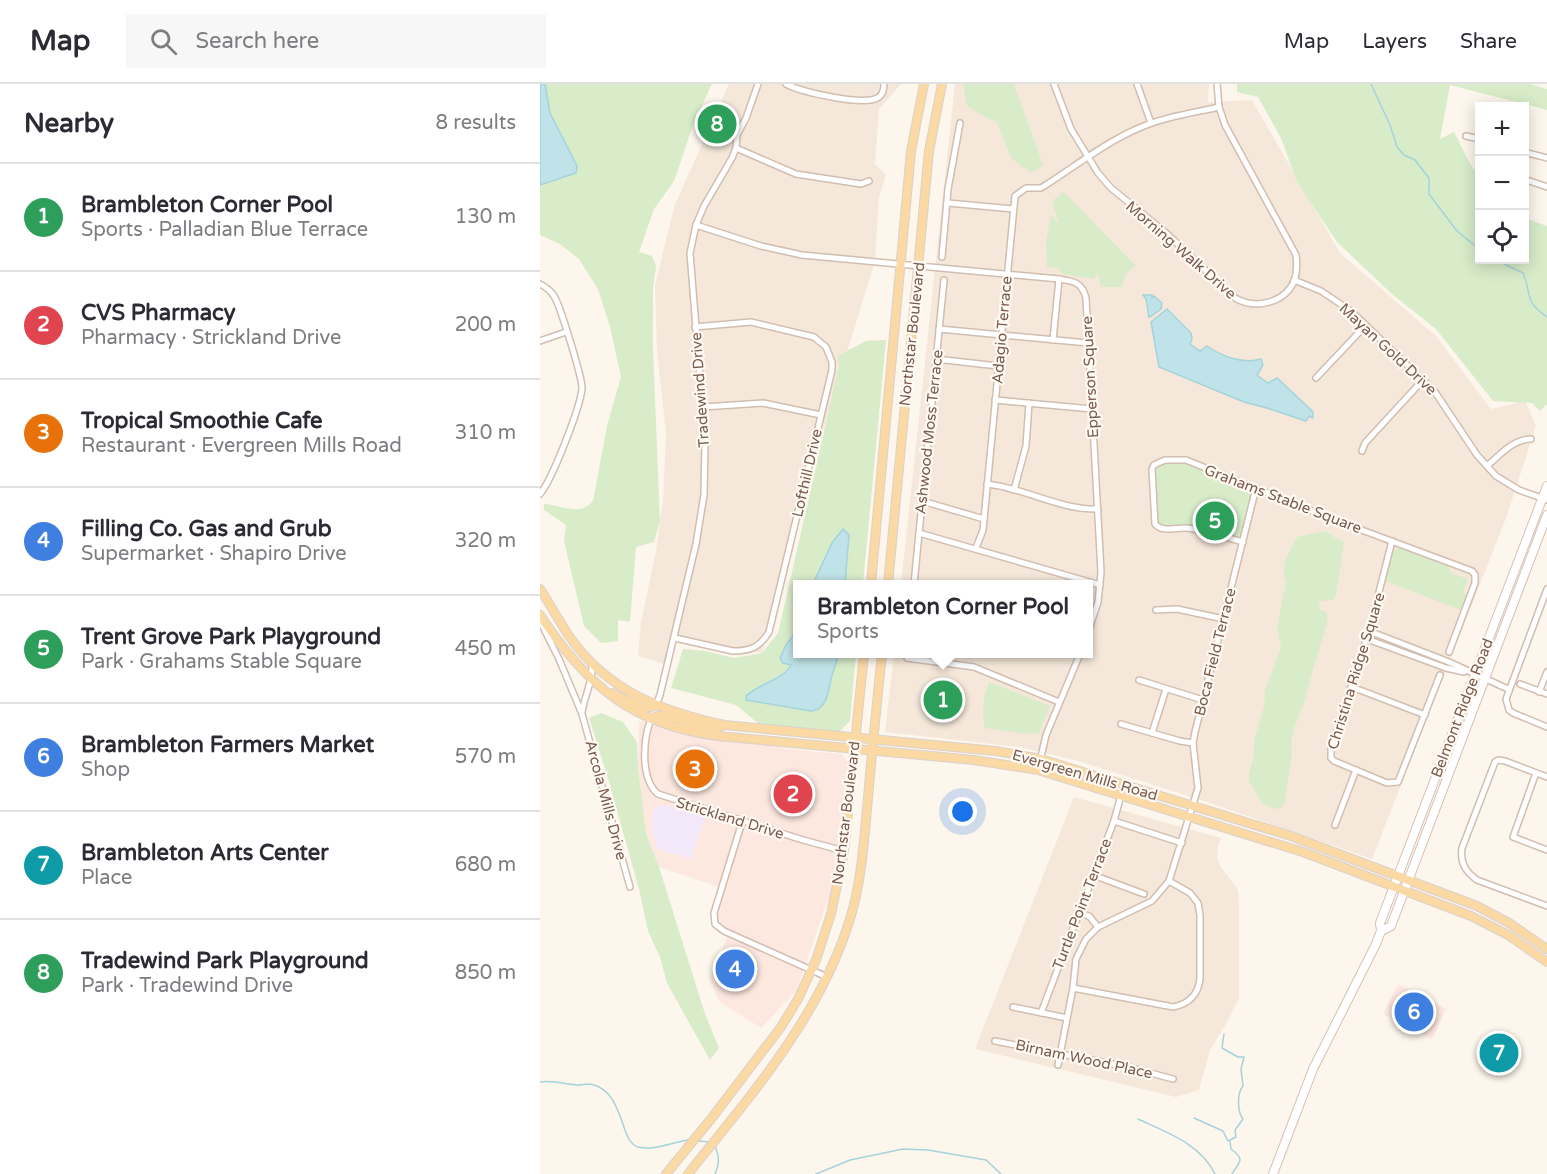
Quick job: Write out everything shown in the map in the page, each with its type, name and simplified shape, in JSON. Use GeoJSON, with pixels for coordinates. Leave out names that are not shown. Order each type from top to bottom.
{"type":"FeatureCollection","features":[{"type":"Feature","properties":{"kind":"main road","name":"Northstar Boulevard"},"geometry":{"type":"LineString","coordinates":[[871,580],[911,151],[924,84]]}},
{"type":"Feature","properties":{"kind":"main road","name":"Northstar Boulevard"},"geometry":{"type":"LineString","coordinates":[[888,580],[929,151],[942,84]]}},
{"type":"Feature","properties":{"kind":"main road","name":"Belmont Ridge Road"},"geometry":{"type":"LineString","coordinates":[[1272,1174],[1313,1069],[1371,955],[1381,930],[1380,923],[1474,675],[1545,500],[1547,486]]}},
{"type":"Feature","properties":{"kind":"main road","name":"Belmont Ridge Road"},"geometry":{"type":"LineString","coordinates":[[1381,930],[1391,926],[1547,514]]}},
{"type":"Feature","properties":{"kind":"main road","name":"Evergreen Mills Road"},"geometry":{"type":"LineString","coordinates":[[540,589],[570,637],[589,660],[631,694],[656,706],[692,718],[724,725],[996,751],[1041,759],[1291,836],[1398,876],[1486,911],[1509,923],[1547,949]]}},
{"type":"Feature","properties":{"kind":"main road","name":"Evergreen Mills Road"},"geometry":{"type":"LineString","coordinates":[[540,615],[557,641],[604,691],[624,706],[651,719],[703,734],[1003,763],[1038,770],[1303,852],[1394,886],[1483,921],[1547,962]]}},
{"type":"Feature","properties":{"kind":"main road","name":"Northstar Boulevard"},"geometry":{"type":"LineString","coordinates":[[666,1174],[781,1027],[812,970],[831,914],[844,851],[864,658]]}},
{"type":"Feature","properties":{"kind":"main road","name":"Northstar Boulevard"},"geometry":{"type":"LineString","coordinates":[[688,1174],[789,1044],[827,977],[846,931],[856,894],[863,850],[882,658]]}},
{"type":"Feature","properties":{"kind":"main road"},"geometry":{"type":"LineString","coordinates":[[604,691],[616,694],[643,708],[656,706]]}},
{"type":"Feature","properties":{"kind":"main road"},"geometry":{"type":"LineString","coordinates":[[651,719],[655,716],[664,716],[714,729],[724,725]]}},
{"type":"Feature","properties":{"kind":"street","name":"Tradewind Drive"},"geometry":{"type":"LineString","coordinates":[[656,706],[675,638],[702,519],[705,469],[703,407],[690,253],[696,225],[736,148],[737,135],[746,118],[758,84]]}},
{"type":"Feature","properties":{"kind":"street"},"geometry":{"type":"LineString","coordinates":[[786,84],[812,94],[868,100],[882,94],[884,84]]}},
{"type":"Feature","properties":{"kind":"street","name":"Morning Walk Drive"},"geometry":{"type":"LineString","coordinates":[[1054,84],[1071,129],[1098,173],[1118,196],[1165,232],[1235,298],[1256,304],[1272,302],[1283,294],[1294,280]]}},
{"type":"Feature","properties":{"kind":"street"},"geometry":{"type":"LineString","coordinates":[[1137,84],[1151,123]]}},
{"type":"Feature","properties":{"kind":"street"},"geometry":{"type":"LineString","coordinates":[[1217,84],[1219,107],[1229,133],[1293,249],[1297,263],[1294,280]]}},
{"type":"Feature","properties":{"kind":"street"},"geometry":{"type":"LineString","coordinates":[[948,203],[1013,209],[1015,196],[1020,191],[1026,188],[1041,188],[1115,140],[1151,123],[1219,107]]}},
{"type":"Feature","properties":{"kind":"street"},"geometry":{"type":"LineString","coordinates":[[942,257],[960,123]]}},
{"type":"Feature","properties":{"kind":"street"},"geometry":{"type":"LineString","coordinates":[[1466,135],[1475,138]]}},
{"type":"Feature","properties":{"kind":"street"},"geometry":{"type":"LineString","coordinates":[[736,148],[796,174],[861,184],[869,181]]}},
{"type":"Feature","properties":{"kind":"street"},"geometry":{"type":"LineString","coordinates":[[1529,153],[1547,158]]}},
{"type":"Feature","properties":{"kind":"street"},"geometry":{"type":"LineString","coordinates":[[1529,181],[1547,187]]}},
{"type":"Feature","properties":{"kind":"street","name":"Adagio Terrace"},"geometry":{"type":"LineString","coordinates":[[976,549],[984,519],[1013,209]]}},
{"type":"Feature","properties":{"kind":"street","name":"Epperson Square"},"geometry":{"type":"LineString","coordinates":[[696,225],[761,246],[802,255],[1059,279],[1074,281],[1081,285],[1084,290],[1098,509],[1100,585],[1093,619]]}},
{"type":"Feature","properties":{"kind":"street"},"geometry":{"type":"LineString","coordinates":[[1053,340],[1059,279]]}},
{"type":"Feature","properties":{"kind":"street","name":"Ashwood Moss Terrace"},"geometry":{"type":"LineString","coordinates":[[914,580],[944,280]]}},
{"type":"Feature","properties":{"kind":"street","name":"Mayan Gold Drive"},"geometry":{"type":"LineString","coordinates":[[1294,280],[1336,300],[1423,380],[1441,399],[1477,454],[1505,483],[1545,500]]}},
{"type":"Feature","properties":{"kind":"street"},"geometry":{"type":"LineString","coordinates":[[540,284],[555,297],[580,373],[582,387],[557,460],[541,490]]}},
{"type":"Feature","properties":{"kind":"street","name":"Lofthill Drive"},"geometry":{"type":"LineString","coordinates":[[675,638],[733,651],[751,650],[765,639],[769,632],[832,370],[832,362],[826,347],[814,337],[751,322],[695,327]]}},
{"type":"Feature","properties":{"kind":"street"},"geometry":{"type":"LineString","coordinates":[[1316,378],[1366,326]]}},
{"type":"Feature","properties":{"kind":"street"},"geometry":{"type":"LineString","coordinates":[[939,329],[1088,344]]}},
{"type":"Feature","properties":{"kind":"street"},"geometry":{"type":"LineString","coordinates":[[540,341],[567,332]]}},
{"type":"Feature","properties":{"kind":"street"},"geometry":{"type":"LineString","coordinates":[[936,359],[998,366]]}},
{"type":"Feature","properties":{"kind":"street"},"geometry":{"type":"LineString","coordinates":[[1362,451],[1365,443],[1423,380]]}},
{"type":"Feature","properties":{"kind":"street"},"geometry":{"type":"LineString","coordinates":[[995,400],[1092,409]]}},
{"type":"Feature","properties":{"kind":"street"},"geometry":{"type":"LineString","coordinates":[[703,407],[763,403],[821,415]]}},
{"type":"Feature","properties":{"kind":"street"},"geometry":{"type":"LineString","coordinates":[[1014,490],[1026,446],[1029,403]]}},
{"type":"Feature","properties":{"kind":"street"},"geometry":{"type":"LineString","coordinates":[[1487,466],[1516,442],[1523,439],[1531,440]]}},
{"type":"Feature","properties":{"kind":"street","name":"Grahams Stable Square"},"geometry":{"type":"LineString","coordinates":[[1243,542],[1192,529],[1158,527],[1155,524],[1152,469],[1154,465],[1160,461],[1186,460],[1469,570],[1475,575],[1475,583],[1449,652]]}},
{"type":"Feature","properties":{"kind":"street"},"geometry":{"type":"LineString","coordinates":[[987,484],[1072,508],[1098,509]]}},
{"type":"Feature","properties":{"kind":"street","name":"Boca Field Terrace"},"geometry":{"type":"LineString","coordinates":[[1169,881],[1198,788],[1193,743],[1256,488]]}},
{"type":"Feature","properties":{"kind":"street"},"geometry":{"type":"LineString","coordinates":[[922,501],[984,519]]}},
{"type":"Feature","properties":{"kind":"street"},"geometry":{"type":"LineString","coordinates":[[919,533],[1083,580]]}},
{"type":"Feature","properties":{"kind":"street","name":"Christina Ridge Square"},"geometry":{"type":"LineString","coordinates":[[1392,541],[1367,639],[1330,753],[1334,761],[1388,783],[1398,782],[1440,675]]}},
{"type":"Feature","properties":{"kind":"street"},"geometry":{"type":"LineString","coordinates":[[1093,583],[1100,585]]}},
{"type":"Feature","properties":{"kind":"street"},"geometry":{"type":"LineString","coordinates":[[1547,589],[1506,699],[1509,710],[1547,727]]}},
{"type":"Feature","properties":{"kind":"street"},"geometry":{"type":"LineString","coordinates":[[1156,610],[1178,609],[1224,620]]}},
{"type":"Feature","properties":{"kind":"street","name":"Arcola Mills Drive"},"geometry":{"type":"LineString","coordinates":[[540,621],[582,714],[630,887]]}},
{"type":"Feature","properties":{"kind":"street"},"geometry":{"type":"LineString","coordinates":[[1369,631],[1449,662],[1474,675]]}},
{"type":"Feature","properties":{"kind":"street"},"geometry":{"type":"LineString","coordinates":[[1367,639],[1446,668],[1474,675],[1508,689]]}},
{"type":"Feature","properties":{"kind":"street"},"geometry":{"type":"LineString","coordinates":[[919,658],[974,667],[1059,702]]}},
{"type":"Feature","properties":{"kind":"street"},"geometry":{"type":"LineString","coordinates":[[1038,770],[1046,735],[1078,658]]}},
{"type":"Feature","properties":{"kind":"street"},"geometry":{"type":"LineString","coordinates":[[582,714],[593,670],[589,660]]}},
{"type":"Feature","properties":{"kind":"street"},"geometry":{"type":"LineString","coordinates":[[1539,692],[1547,672]]}},
{"type":"Feature","properties":{"kind":"street"},"geometry":{"type":"LineString","coordinates":[[1139,680],[1203,700]]}},
{"type":"Feature","properties":{"kind":"street"},"geometry":{"type":"LineString","coordinates":[[1520,684],[1547,694]]}},
{"type":"Feature","properties":{"kind":"street"},"geometry":{"type":"LineString","coordinates":[[1352,687],[1425,715]]}},
{"type":"Feature","properties":{"kind":"street"},"geometry":{"type":"LineString","coordinates":[[1152,733],[1166,689]]}},
{"type":"Feature","properties":{"kind":"street","name":"Strickland Drive"},"geometry":{"type":"LineString","coordinates":[[651,719],[645,735],[644,749],[649,781],[654,791],[742,822],[844,851]]}},
{"type":"Feature","properties":{"kind":"street"},"geometry":{"type":"LineString","coordinates":[[1121,724],[1193,743]]}},
{"type":"Feature","properties":{"kind":"street"},"geometry":{"type":"LineString","coordinates":[[1547,777],[1502,760],[1495,762],[1462,848],[1461,857],[1463,866],[1477,880],[1547,906]]}},
{"type":"Feature","properties":{"kind":"street"},"geometry":{"type":"LineString","coordinates":[[1335,825],[1356,770]]}},
{"type":"Feature","properties":{"kind":"street"},"geometry":{"type":"LineString","coordinates":[[1536,773],[1513,837],[1547,850]]}},
{"type":"Feature","properties":{"kind":"street","name":"Turtle Point Terrace"},"geometry":{"type":"LineString","coordinates":[[1041,1013],[1114,821],[1121,795]]}},
{"type":"Feature","properties":{"kind":"street"},"geometry":{"type":"LineString","coordinates":[[1114,821],[1182,843]]}},
{"type":"Feature","properties":{"kind":"street"},"geometry":{"type":"LineString","coordinates":[[742,822],[714,913],[715,924],[724,931],[827,977]]}},
{"type":"Feature","properties":{"kind":"street"},"geometry":{"type":"LineString","coordinates":[[1093,875],[1144,894]]}},
{"type":"Feature","properties":{"kind":"street"},"geometry":{"type":"LineString","coordinates":[[1058,1065],[1078,952],[1086,939],[1098,927],[1145,905],[1158,895],[1169,881],[1190,893],[1199,907],[1200,979],[1198,990],[1192,999],[1173,1007],[1073,988]]}},
{"type":"Feature","properties":{"kind":"street"},"geometry":{"type":"LineString","coordinates":[[1079,913],[1089,916],[1098,927]]}},
{"type":"Feature","properties":{"kind":"street"},"geometry":{"type":"LineString","coordinates":[[1013,1007],[1067,1018]]}},
{"type":"Feature","properties":{"kind":"street","name":"Birnam Wood Place"},"geometry":{"type":"LineString","coordinates":[[995,1041],[1060,1053],[1173,1079]]}},
{"type":"Feature","properties":{"kind":"shaded area"},"geometry":{"type":"Polygon","coordinates":[[[729,84],[901,84],[879,109],[875,164],[886,175],[879,197],[875,261],[798,513],[762,653],[675,638],[667,665],[638,656],[641,622],[656,551],[663,500],[666,432],[657,352],[655,286],[674,207],[729,84]]]}},
{"type":"Feature","properties":{"kind":"shaded area"},"geometry":{"type":"Polygon","coordinates":[[[955,84],[1209,84],[1208,102],[1252,100],[1340,253],[1436,336],[1491,409],[1525,401],[1536,426],[1506,518],[1372,859],[1207,802],[1075,760],[1019,747],[885,732],[894,658],[1093,658],[1093,580],[901,580],[955,84]]]}},
{"type":"Feature","properties":{"kind":"shaded area"},"geometry":{"type":"Polygon","coordinates":[[[639,721],[788,749],[842,754],[850,765],[843,798],[838,863],[833,886],[796,991],[761,1028],[720,1002],[709,980],[730,930],[721,924],[716,916],[725,889],[659,867],[646,834],[638,766],[639,721]]]}},
{"type":"Feature","properties":{"kind":"shaded area"},"geometry":{"type":"Polygon","coordinates":[[[1074,797],[1221,838],[1217,857],[1220,866],[1238,890],[1239,998],[1210,1050],[1199,1090],[1176,1097],[975,1049],[1074,797]]]}},
{"type":"Feature","properties":{"kind":"shaded area"},"geometry":{"type":"Polygon","coordinates":[[[662,805],[703,814],[705,818],[691,859],[658,849],[652,831],[652,819],[653,810],[662,805]]]}},
{"type":"Feature","properties":{"kind":"shaded area"},"geometry":{"type":"Polygon","coordinates":[[[1398,984],[1446,1009],[1432,1039],[1383,1014],[1398,984]]]}},
{"type":"Feature","properties":{"kind":"green space"},"geometry":{"type":"Polygon","coordinates":[[[540,84],[712,84],[693,125],[674,181],[654,209],[639,252],[652,256],[656,266],[653,289],[653,349],[660,521],[654,542],[636,547],[630,622],[618,620],[618,641],[601,643],[584,626],[564,541],[566,525],[544,510],[544,504],[576,509],[588,506],[593,501],[607,426],[621,377],[610,327],[598,289],[579,259],[560,244],[540,235],[540,84]]]}},
{"type":"Feature","properties":{"kind":"green space"},"geometry":{"type":"Polygon","coordinates":[[[963,84],[1014,84],[1043,165],[1031,173],[1011,158],[997,122],[967,106],[963,84]]]}},
{"type":"Feature","properties":{"kind":"green space"},"geometry":{"type":"Polygon","coordinates":[[[1237,84],[1530,84],[1547,89],[1547,110],[1529,105],[1529,102],[1516,102],[1450,85],[1440,139],[1454,132],[1475,171],[1475,264],[1529,264],[1529,219],[1547,226],[1547,404],[1540,411],[1532,403],[1493,401],[1436,329],[1393,295],[1337,242],[1297,182],[1281,138],[1258,97],[1237,92],[1237,84]]]}},
{"type":"Feature","properties":{"kind":"green space"},"geometry":{"type":"Polygon","coordinates":[[[1064,192],[1136,266],[1125,274],[1122,287],[1101,287],[1098,272],[1094,279],[1062,274],[1058,268],[1047,267],[1046,242],[1051,215],[1059,224],[1052,201],[1064,192]]]}},
{"type":"Feature","properties":{"kind":"green space"},"geometry":{"type":"Polygon","coordinates":[[[886,340],[863,580],[793,580],[793,658],[856,658],[850,721],[838,733],[760,725],[736,705],[671,688],[683,649],[705,651],[734,658],[762,653],[778,633],[839,366],[837,356],[866,341],[886,340]]]}},
{"type":"Feature","properties":{"kind":"green space"},"geometry":{"type":"Polygon","coordinates":[[[1178,459],[1256,488],[1243,542],[1192,529],[1156,526],[1154,465],[1178,459]]]}},
{"type":"Feature","properties":{"kind":"green space"},"geometry":{"type":"Polygon","coordinates":[[[1324,531],[1344,542],[1336,595],[1333,600],[1319,601],[1320,610],[1327,612],[1327,624],[1305,700],[1293,731],[1284,805],[1279,809],[1272,808],[1262,803],[1249,781],[1249,774],[1254,754],[1254,741],[1264,706],[1265,691],[1281,647],[1277,628],[1286,582],[1285,564],[1297,537],[1324,531]]]}},
{"type":"Feature","properties":{"kind":"green space"},"geometry":{"type":"Polygon","coordinates":[[[1399,547],[1450,567],[1449,572],[1468,579],[1463,593],[1467,595],[1461,610],[1385,581],[1393,551],[1399,547]]]}},
{"type":"Feature","properties":{"kind":"green space"},"geometry":{"type":"Polygon","coordinates":[[[989,682],[1050,706],[1039,733],[1027,734],[985,728],[983,705],[989,682]]]}},
{"type":"Feature","properties":{"kind":"green space"},"geometry":{"type":"Polygon","coordinates":[[[601,713],[623,722],[637,742],[646,834],[659,867],[705,1014],[719,1048],[710,1060],[667,983],[660,957],[648,931],[639,889],[589,718],[601,713]]]}},
{"type":"Feature","properties":{"kind":"water"},"geometry":{"type":"Polygon","coordinates":[[[540,84],[545,84],[550,113],[577,166],[576,173],[540,185],[540,84]]]}},
{"type":"Feature","properties":{"kind":"water"},"geometry":{"type":"Polygon","coordinates":[[[1143,295],[1152,295],[1152,298],[1154,296],[1162,303],[1161,309],[1150,317],[1146,299],[1143,295]]]}},
{"type":"Feature","properties":{"kind":"water"},"geometry":{"type":"Polygon","coordinates":[[[1167,309],[1191,333],[1190,344],[1200,351],[1207,346],[1233,358],[1247,361],[1261,359],[1263,365],[1257,375],[1268,383],[1277,378],[1313,412],[1313,418],[1309,416],[1306,421],[1244,402],[1159,367],[1151,322],[1167,309]]]}},
{"type":"Feature","properties":{"kind":"water"},"geometry":{"type":"Polygon","coordinates":[[[843,529],[849,535],[845,580],[815,580],[832,543],[843,529]]]}},
{"type":"Feature","properties":{"kind":"water"},"geometry":{"type":"Polygon","coordinates":[[[793,636],[793,658],[838,658],[825,701],[817,709],[811,711],[746,700],[746,696],[751,692],[782,674],[791,665],[783,663],[780,658],[793,636]]]}},
{"type":"Feature","properties":{"kind":"water"},"geometry":{"type":"Polygon","coordinates":[[[936,689],[954,690],[951,703],[954,703],[955,695],[959,695],[960,702],[957,710],[934,711],[936,689]]]}},
{"type":"Feature","properties":{"kind":"waterway"},"geometry":{"type":"LineString","coordinates":[[1371,84],[1390,125],[1397,147],[1404,155],[1415,160],[1429,178],[1429,194],[1457,231],[1475,246]]}},
{"type":"Feature","properties":{"kind":"waterway"},"geometry":{"type":"LineString","coordinates":[[1504,264],[1523,273],[1531,302],[1547,317]]}},
{"type":"Feature","properties":{"kind":"waterway"},"geometry":{"type":"LineString","coordinates":[[1194,1118],[1223,1131],[1228,1141],[1236,1137],[1235,1130],[1243,1119],[1238,1102],[1243,1086],[1241,1069],[1244,1057],[1238,1057],[1222,1048],[1224,1034]]}},
{"type":"Feature","properties":{"kind":"waterway"},"geometry":{"type":"LineString","coordinates":[[540,1082],[590,1084],[601,1088],[616,1105],[627,1136],[638,1147],[657,1147],[688,1140]]}},
{"type":"Feature","properties":{"kind":"waterway"},"geometry":{"type":"LineString","coordinates":[[1138,1119],[1171,1134],[1192,1147],[1209,1164],[1215,1174]]}},
{"type":"Feature","properties":{"kind":"waterway"},"geometry":{"type":"LineString","coordinates":[[699,1141],[709,1142]]}},
{"type":"Feature","properties":{"kind":"waterway"},"geometry":{"type":"LineString","coordinates":[[1230,1142],[1231,1149],[1240,1159],[1232,1174]]}},
{"type":"Feature","properties":{"kind":"waterway"},"geometry":{"type":"LineString","coordinates":[[715,1146],[718,1160],[715,1174]]}},
{"type":"Feature","properties":{"kind":"waterway"},"geometry":{"type":"LineString","coordinates":[[816,1174],[850,1160],[903,1149],[928,1150],[986,1160],[1001,1174]]}},
{"type":"Feature","properties":{"kind":"place","name":"Tradewind Park Playground"},"geometry":{"type":"Point","coordinates":[717,124]}},
{"type":"Feature","properties":{"kind":"place","name":"Trent Grove Park Playground"},"geometry":{"type":"Point","coordinates":[1215,521]}},
{"type":"Feature","properties":{"kind":"place","name":"Brambleton Corner Pool"},"geometry":{"type":"Point","coordinates":[943,700]}},
{"type":"Feature","properties":{"kind":"place","name":"Tropical Smoothie Cafe"},"geometry":{"type":"Point","coordinates":[695,769]}},
{"type":"Feature","properties":{"kind":"place","name":"CVS Pharmacy"},"geometry":{"type":"Point","coordinates":[793,794]}},
{"type":"Feature","properties":{"kind":"place","name":"Filling Co. Gas and Grub"},"geometry":{"type":"Point","coordinates":[735,969]}},
{"type":"Feature","properties":{"kind":"place","name":"Brambleton Farmers Market"},"geometry":{"type":"Point","coordinates":[1414,1012]}},
{"type":"Feature","properties":{"kind":"place","name":"Brambleton Arts Center"},"geometry":{"type":"Point","coordinates":[1499,1053]}}]}
